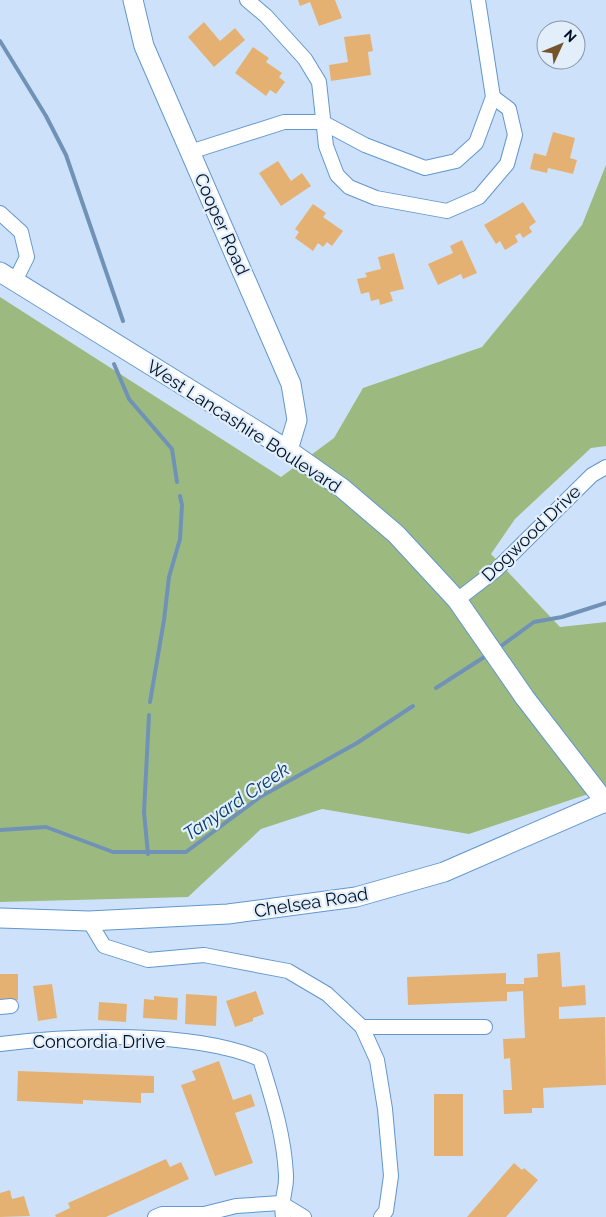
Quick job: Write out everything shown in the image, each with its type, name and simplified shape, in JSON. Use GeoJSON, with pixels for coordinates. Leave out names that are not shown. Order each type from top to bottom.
{"type":"FeatureCollection","features":[{"type":"Feature","properties":{"kind":"street","name":"Cooper Road"},"geometry":{"type":"LineString","coordinates":[[132,0],[144,46],[291,384],[297,420],[288,450]]}},
{"type":"Feature","properties":{"kind":"street"},"geometry":{"type":"LineString","coordinates":[[247,0],[266,16],[304,59],[319,82],[326,146],[337,175],[349,187],[376,198],[447,211],[480,197],[506,164],[516,134],[509,109],[493,97]]}},
{"type":"Feature","properties":{"kind":"street"},"geometry":{"type":"LineString","coordinates":[[190,152],[284,122],[322,122],[365,145],[425,168],[441,166],[456,161],[476,143],[493,97],[478,0]]}},
{"type":"Feature","properties":{"kind":"street"},"geometry":{"type":"LineString","coordinates":[[0,213],[20,232],[27,257],[7,276]]}},
{"type":"Feature","properties":{"kind":"street","name":"West Lancashire Boulevard"},"geometry":{"type":"LineString","coordinates":[[7,276],[288,450],[342,488],[396,534],[462,607],[525,698],[606,803]]}},
{"type":"Feature","properties":{"kind":"street","name":"Dogwood Drive"},"geometry":{"type":"LineString","coordinates":[[462,607],[496,570],[585,482],[606,467]]}},
{"type":"Feature","properties":{"kind":"street","name":"Chelsea Road"},"geometry":{"type":"LineString","coordinates":[[0,918],[89,921],[228,914],[356,897],[444,872],[606,803]]}},
{"type":"Feature","properties":{"kind":"street"},"geometry":{"type":"LineString","coordinates":[[89,921],[104,946],[148,960],[204,955],[288,971],[327,994],[362,1027],[377,1060],[385,1109],[391,1176],[386,1211],[381,1217]]}},
{"type":"Feature","properties":{"kind":"street"},"geometry":{"type":"LineString","coordinates":[[362,1027],[485,1027]]}},
{"type":"Feature","properties":{"kind":"street","name":"Concordia Drive"},"geometry":{"type":"LineString","coordinates":[[0,1044],[32,1040],[153,1037],[237,1049],[260,1059],[280,1123],[286,1178],[280,1203]]}},
{"type":"Feature","properties":{"kind":"street"},"geometry":{"type":"LineString","coordinates":[[280,1203],[283,1217]]}},
{"type":"Feature","properties":{"kind":"street"},"geometry":{"type":"LineString","coordinates":[[155,1217],[162,1214],[204,1214],[236,1206],[280,1203],[304,1217]]}},
{"type":"Feature","properties":{"kind":"green space"},"geometry":{"type":"Polygon","coordinates":[[[606,165],[606,446],[591,448],[515,519],[491,554],[560,627],[606,622],[606,788],[469,834],[322,809],[261,829],[188,897],[0,902],[0,297],[281,477],[334,438],[363,388],[482,347],[582,225],[606,165]]]}},
{"type":"Feature","properties":{"kind":"building"},"geometry":{"type":"Polygon","coordinates":[[[298,0],[335,0],[342,18],[319,26],[310,2],[300,6],[298,0]]]}},
{"type":"Feature","properties":{"kind":"building"},"geometry":{"type":"Polygon","coordinates":[[[204,22],[220,41],[235,28],[245,40],[214,67],[188,37],[204,22]]]}},
{"type":"Feature","properties":{"kind":"building"},"geometry":{"type":"Polygon","coordinates":[[[370,34],[373,51],[368,52],[371,75],[331,81],[329,65],[348,62],[344,37],[370,34]]]}},
{"type":"Feature","properties":{"kind":"building"},"geometry":{"type":"Polygon","coordinates":[[[253,47],[269,58],[266,62],[282,73],[279,77],[285,82],[276,94],[270,90],[266,96],[235,73],[253,47]]]}},
{"type":"Feature","properties":{"kind":"building"},"geometry":{"type":"Polygon","coordinates":[[[553,132],[575,138],[570,158],[577,160],[573,174],[548,168],[547,173],[530,169],[534,153],[546,156],[553,132]]]}},
{"type":"Feature","properties":{"kind":"building"},"geometry":{"type":"Polygon","coordinates":[[[278,161],[291,181],[302,173],[311,186],[281,206],[259,173],[278,161]]]}},
{"type":"Feature","properties":{"kind":"building"},"geometry":{"type":"Polygon","coordinates":[[[523,202],[536,222],[529,227],[532,232],[523,238],[520,233],[515,236],[518,242],[505,250],[500,241],[496,244],[484,225],[523,202]]]}},
{"type":"Feature","properties":{"kind":"building"},"geometry":{"type":"Polygon","coordinates":[[[313,204],[326,213],[323,217],[343,231],[332,246],[327,242],[323,247],[318,243],[313,251],[295,238],[299,232],[295,229],[313,204]]]}},
{"type":"Feature","properties":{"kind":"building"},"geometry":{"type":"Polygon","coordinates":[[[462,240],[477,273],[463,279],[461,274],[438,285],[428,264],[453,253],[450,246],[462,240]]]}},
{"type":"Feature","properties":{"kind":"building"},"geometry":{"type":"Polygon","coordinates":[[[394,253],[404,289],[390,292],[393,301],[380,305],[379,299],[371,301],[369,292],[361,294],[357,279],[367,277],[365,273],[381,269],[378,257],[394,253]]]}},
{"type":"Feature","properties":{"kind":"building"},"geometry":{"type":"Polygon","coordinates":[[[560,952],[562,987],[585,985],[586,1005],[559,1007],[559,1019],[605,1017],[606,1085],[543,1088],[544,1108],[532,1108],[532,1113],[504,1114],[503,1090],[512,1090],[510,1058],[504,1059],[503,1039],[525,1038],[523,991],[507,992],[507,1001],[408,1005],[407,977],[506,973],[506,984],[524,984],[524,978],[538,977],[537,954],[560,952]]]}},
{"type":"Feature","properties":{"kind":"building"},"geometry":{"type":"Polygon","coordinates":[[[0,974],[18,974],[18,1000],[0,1000],[0,974]]]}},
{"type":"Feature","properties":{"kind":"building"},"geometry":{"type":"Polygon","coordinates":[[[52,984],[57,1018],[38,1021],[33,986],[52,984]]]}},
{"type":"Feature","properties":{"kind":"building"},"geometry":{"type":"Polygon","coordinates":[[[256,991],[264,1014],[253,1018],[253,1021],[235,1027],[226,1001],[256,991]]]}},
{"type":"Feature","properties":{"kind":"building"},"geometry":{"type":"Polygon","coordinates":[[[186,994],[217,996],[216,1026],[185,1024],[186,994]]]}},
{"type":"Feature","properties":{"kind":"building"},"geometry":{"type":"Polygon","coordinates":[[[154,996],[178,998],[177,1020],[143,1018],[144,999],[154,1000],[154,996]]]}},
{"type":"Feature","properties":{"kind":"building"},"geometry":{"type":"Polygon","coordinates":[[[99,1002],[127,1004],[126,1022],[98,1020],[99,1002]]]}},
{"type":"Feature","properties":{"kind":"building"},"geometry":{"type":"Polygon","coordinates":[[[219,1061],[233,1100],[251,1094],[255,1106],[235,1113],[253,1163],[215,1176],[181,1085],[196,1080],[192,1071],[219,1061]]]}},
{"type":"Feature","properties":{"kind":"building"},"geometry":{"type":"Polygon","coordinates":[[[18,1071],[154,1076],[154,1093],[141,1093],[141,1103],[83,1100],[83,1104],[17,1101],[18,1071]]]}},
{"type":"Feature","properties":{"kind":"building"},"geometry":{"type":"Polygon","coordinates":[[[434,1094],[463,1094],[463,1156],[434,1156],[434,1094]]]}},
{"type":"Feature","properties":{"kind":"building"},"geometry":{"type":"Polygon","coordinates":[[[166,1159],[170,1167],[181,1162],[189,1179],[106,1217],[56,1217],[55,1215],[70,1208],[68,1203],[166,1159]]]}},
{"type":"Feature","properties":{"kind":"building"},"geometry":{"type":"Polygon","coordinates":[[[514,1163],[522,1170],[524,1168],[538,1180],[506,1217],[467,1217],[514,1163]]]}},
{"type":"Feature","properties":{"kind":"building"},"geometry":{"type":"Polygon","coordinates":[[[10,1190],[12,1199],[24,1196],[30,1216],[0,1217],[0,1193],[10,1190]]]}},
{"type":"Feature","properties":{"kind":"waterway"},"geometry":{"type":"LineString","coordinates":[[0,41],[46,116],[66,155],[123,321]]}},
{"type":"Feature","properties":{"kind":"waterway"},"geometry":{"type":"LineString","coordinates":[[114,364],[129,399],[172,449],[177,482]]}},
{"type":"Feature","properties":{"kind":"waterway"},"geometry":{"type":"LineString","coordinates":[[150,702],[164,620],[169,577],[180,539],[182,505],[180,496]]}},
{"type":"Feature","properties":{"kind":"waterway","name":"Tanyard Creek"},"geometry":{"type":"LineString","coordinates":[[497,649],[534,622],[562,617],[606,603]]}},
{"type":"Feature","properties":{"kind":"waterway","name":"Tanyard Creek"},"geometry":{"type":"LineString","coordinates":[[436,688],[489,654]]}},
{"type":"Feature","properties":{"kind":"waterway","name":"Tanyard Creek"},"geometry":{"type":"LineString","coordinates":[[0,830],[46,827],[113,852],[186,852],[260,797],[357,743],[413,706]]}},
{"type":"Feature","properties":{"kind":"waterway"},"geometry":{"type":"LineString","coordinates":[[148,854],[144,812],[149,715]]}}]}
